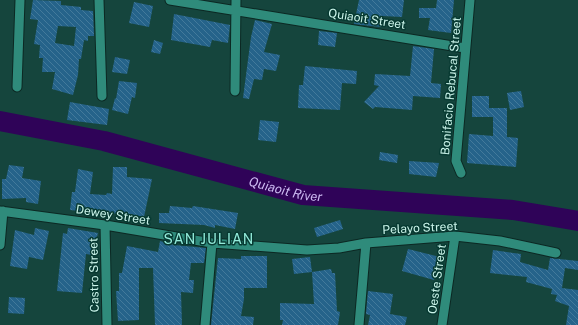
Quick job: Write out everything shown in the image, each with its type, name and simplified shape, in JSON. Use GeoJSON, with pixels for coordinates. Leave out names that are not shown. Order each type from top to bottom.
{"type":"FeatureCollection","features":[{"type":"Feature","properties":{"kind":"street"},"geometry":{"type":"LineString","coordinates":[[17,87],[20,0]]}},
{"type":"Feature","properties":{"kind":"street"},"geometry":{"type":"LineString","coordinates":[[99,0],[102,96]]}},
{"type":"Feature","properties":{"kind":"street","name":"Quiaoit Street"},"geometry":{"type":"LineString","coordinates":[[170,0],[465,48]]}},
{"type":"Feature","properties":{"kind":"street"},"geometry":{"type":"LineString","coordinates":[[235,90],[236,0]]}},
{"type":"Feature","properties":{"kind":"street","name":"Bonifacio Rebucal Street"},"geometry":{"type":"LineString","coordinates":[[461,173],[456,161],[470,0]]}},
{"type":"Feature","properties":{"kind":"street"},"geometry":{"type":"LineString","coordinates":[[0,245],[2,211]]}},
{"type":"Feature","properties":{"kind":"street","name":"Dewey Street"},"geometry":{"type":"LineString","coordinates":[[2,211],[105,225],[212,243],[307,250],[338,248],[366,243]]}},
{"type":"Feature","properties":{"kind":"street","name":"Castro Street"},"geometry":{"type":"LineString","coordinates":[[105,225],[107,325]]}},
{"type":"Feature","properties":{"kind":"street","name":"Pelayo Street"},"geometry":{"type":"LineString","coordinates":[[359,325],[366,243],[455,236],[500,241],[556,253]]}},
{"type":"Feature","properties":{"kind":"street","name":"Oeste Street"},"geometry":{"type":"LineString","coordinates":[[442,325],[455,236]]}},
{"type":"Feature","properties":{"kind":"street"},"geometry":{"type":"LineString","coordinates":[[205,325],[212,243]]}},
{"type":"Feature","properties":{"kind":"building"},"geometry":{"type":"Polygon","coordinates":[[[33,0],[61,1],[61,5],[81,7],[81,10],[93,11],[94,36],[88,36],[88,41],[84,40],[73,95],[52,89],[55,72],[42,72],[43,58],[39,58],[40,45],[34,44],[38,20],[30,19],[33,0]],[[58,26],[55,43],[74,46],[76,27],[58,26]]]}},
{"type":"Feature","properties":{"kind":"building"},"geometry":{"type":"Polygon","coordinates":[[[359,0],[404,0],[402,17],[382,16],[381,27],[354,24],[359,0]]]}},
{"type":"Feature","properties":{"kind":"building"},"geometry":{"type":"Polygon","coordinates":[[[437,0],[454,0],[451,33],[428,30],[430,18],[419,18],[419,8],[436,8],[437,0]]]}},
{"type":"Feature","properties":{"kind":"building"},"geometry":{"type":"Polygon","coordinates":[[[134,2],[153,6],[149,27],[129,23],[134,2]]]}},
{"type":"Feature","properties":{"kind":"building"},"geometry":{"type":"Polygon","coordinates":[[[174,14],[230,25],[228,43],[212,40],[210,47],[171,40],[174,14]]]}},
{"type":"Feature","properties":{"kind":"building"},"geometry":{"type":"Polygon","coordinates":[[[255,20],[272,24],[264,52],[280,55],[276,71],[264,69],[262,80],[254,79],[249,99],[243,98],[251,37],[255,20]]]}},
{"type":"Feature","properties":{"kind":"building"},"geometry":{"type":"Polygon","coordinates":[[[319,31],[337,33],[335,47],[318,45],[319,31]]]}},
{"type":"Feature","properties":{"kind":"building"},"geometry":{"type":"Polygon","coordinates":[[[154,40],[163,43],[160,54],[151,52],[154,40]]]}},
{"type":"Feature","properties":{"kind":"building"},"geometry":{"type":"Polygon","coordinates":[[[413,46],[434,49],[431,83],[441,84],[440,98],[413,96],[412,110],[375,107],[373,109],[364,102],[379,86],[374,85],[375,74],[410,76],[413,46]]]}},
{"type":"Feature","properties":{"kind":"building"},"geometry":{"type":"Polygon","coordinates":[[[115,57],[130,60],[127,74],[112,72],[115,57]]]}},
{"type":"Feature","properties":{"kind":"building"},"geometry":{"type":"Polygon","coordinates":[[[305,66],[357,71],[356,84],[342,83],[340,110],[298,108],[299,85],[303,85],[305,66]]]}},
{"type":"Feature","properties":{"kind":"building"},"geometry":{"type":"Polygon","coordinates":[[[119,81],[137,83],[135,98],[132,97],[128,114],[112,110],[115,98],[116,99],[119,81]]]}},
{"type":"Feature","properties":{"kind":"building"},"geometry":{"type":"Polygon","coordinates":[[[521,91],[524,107],[510,110],[507,93],[521,91]]]}},
{"type":"Feature","properties":{"kind":"building"},"geometry":{"type":"Polygon","coordinates":[[[472,96],[489,96],[489,108],[507,108],[507,137],[518,138],[516,167],[467,163],[469,134],[493,136],[493,117],[472,117],[472,96]]]}},
{"type":"Feature","properties":{"kind":"building"},"geometry":{"type":"Polygon","coordinates":[[[70,102],[109,109],[107,125],[67,120],[70,102]]]}},
{"type":"Feature","properties":{"kind":"building"},"geometry":{"type":"Polygon","coordinates":[[[260,120],[279,122],[276,142],[258,140],[260,120]]]}},
{"type":"Feature","properties":{"kind":"building"},"geometry":{"type":"Polygon","coordinates":[[[380,152],[398,155],[397,163],[379,160],[380,152]]]}},
{"type":"Feature","properties":{"kind":"building"},"geometry":{"type":"Polygon","coordinates":[[[409,161],[439,163],[436,177],[409,174],[409,161]]]}},
{"type":"Feature","properties":{"kind":"building"},"geometry":{"type":"Polygon","coordinates":[[[9,165],[24,167],[22,178],[41,181],[38,204],[26,202],[26,198],[2,199],[2,179],[6,179],[9,165]]]}},
{"type":"Feature","properties":{"kind":"building"},"geometry":{"type":"Polygon","coordinates":[[[113,167],[127,167],[127,177],[152,179],[144,217],[119,212],[119,214],[89,210],[89,212],[70,210],[72,192],[75,192],[78,169],[93,172],[90,194],[106,195],[107,193],[112,194],[113,167]]]}},
{"type":"Feature","properties":{"kind":"building"},"geometry":{"type":"Polygon","coordinates":[[[170,206],[192,208],[193,206],[238,213],[235,229],[215,225],[215,228],[204,225],[159,223],[159,213],[169,213],[170,206]]]}},
{"type":"Feature","properties":{"kind":"building"},"geometry":{"type":"Polygon","coordinates":[[[340,220],[343,229],[317,237],[314,228],[340,220]]]}},
{"type":"Feature","properties":{"kind":"building"},"geometry":{"type":"Polygon","coordinates":[[[35,228],[49,231],[43,260],[29,257],[27,269],[10,266],[15,230],[34,235],[35,228]]]}},
{"type":"Feature","properties":{"kind":"building"},"geometry":{"type":"Polygon","coordinates":[[[68,228],[98,233],[92,255],[86,254],[82,293],[57,291],[63,233],[67,234],[68,228]]]}},
{"type":"Feature","properties":{"kind":"building"},"geometry":{"type":"Polygon","coordinates":[[[160,241],[174,245],[206,248],[204,263],[191,263],[189,280],[194,280],[193,293],[181,292],[182,325],[155,325],[153,268],[139,268],[139,320],[118,321],[116,291],[119,291],[119,273],[122,273],[127,246],[158,252],[160,241]]]}},
{"type":"Feature","properties":{"kind":"building"},"geometry":{"type":"Polygon","coordinates":[[[408,249],[440,257],[434,280],[402,271],[408,249]]]}},
{"type":"Feature","properties":{"kind":"building"},"geometry":{"type":"Polygon","coordinates":[[[493,250],[521,254],[520,262],[548,270],[550,258],[578,261],[578,270],[565,268],[562,288],[578,290],[578,325],[566,325],[569,306],[555,301],[557,295],[551,294],[552,289],[526,282],[527,277],[490,273],[493,250]]]}},
{"type":"Feature","properties":{"kind":"building"},"geometry":{"type":"Polygon","coordinates":[[[241,256],[267,256],[267,288],[244,288],[241,316],[254,317],[253,325],[211,325],[218,258],[241,259],[241,256]]]}},
{"type":"Feature","properties":{"kind":"building"},"geometry":{"type":"Polygon","coordinates":[[[310,257],[312,272],[294,274],[292,259],[310,257]]]}},
{"type":"Feature","properties":{"kind":"building"},"geometry":{"type":"Polygon","coordinates":[[[331,269],[332,273],[335,273],[337,311],[340,312],[338,325],[282,325],[283,320],[280,320],[280,303],[314,304],[312,272],[331,269]]]}},
{"type":"Feature","properties":{"kind":"building"},"geometry":{"type":"Polygon","coordinates":[[[368,291],[393,294],[390,314],[407,317],[405,325],[368,325],[370,315],[366,314],[368,291]]]}},
{"type":"Feature","properties":{"kind":"building"},"geometry":{"type":"Polygon","coordinates":[[[9,297],[25,298],[24,314],[8,313],[9,297]]]}},
{"type":"Feature","properties":{"kind":"waterway","name":"Quiaoit River"},"geometry":{"type":"LineString","coordinates":[[0,121],[104,141],[303,195],[513,210],[578,221]]}},
{"type":"Feature","properties":{"kind":"district","name":"SAN JULIAN"},"geometry":{"type":"Point","coordinates":[209,239]}}]}
